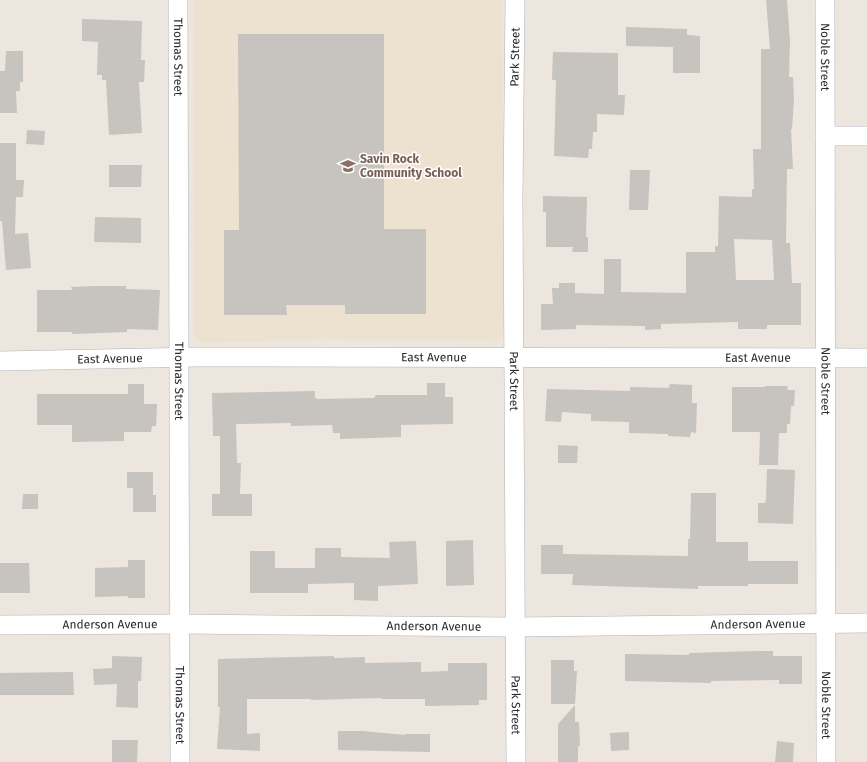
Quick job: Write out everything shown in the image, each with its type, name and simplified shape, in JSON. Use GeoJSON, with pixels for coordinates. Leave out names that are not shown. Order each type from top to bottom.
{"type":"FeatureCollection","features":[{"type":"Feature","properties":{"kind":"street","name":"Thomas Street"},"geometry":{"type":"LineString","coordinates":[[178,0],[180,762]]}},
{"type":"Feature","properties":{"kind":"street","name":"Park Street"},"geometry":{"type":"LineString","coordinates":[[515,0],[513,198],[516,762]]}},
{"type":"Feature","properties":{"kind":"street","name":"Noble Street"},"geometry":{"type":"LineString","coordinates":[[825,0],[824,359],[827,623],[826,762]]}},
{"type":"Feature","properties":{"kind":"street"},"geometry":{"type":"LineString","coordinates":[[825,136],[867,136]]}},
{"type":"Feature","properties":{"kind":"street","name":"East Avenue"},"geometry":{"type":"LineString","coordinates":[[0,361],[179,358],[867,358]]}},
{"type":"Feature","properties":{"kind":"street","name":"Anderson Avenue"},"geometry":{"type":"LineString","coordinates":[[0,626],[180,624],[515,627],[867,623]]}},
{"type":"Feature","properties":{"kind":"shaded area","name":"Savin Rock Community School"},"geometry":{"type":"Polygon","coordinates":[[[193,0],[502,0],[504,332],[501,339],[497,341],[322,339],[203,343],[196,340],[193,334],[193,0]]]}},
{"type":"Feature","properties":{"kind":"building"},"geometry":{"type":"Polygon","coordinates":[[[766,0],[787,0],[790,40],[789,77],[793,77],[794,99],[791,129],[793,169],[787,169],[786,243],[790,243],[792,283],[801,283],[801,325],[767,325],[767,329],[738,329],[738,322],[661,324],[661,329],[645,330],[645,326],[576,325],[576,329],[541,330],[541,304],[553,304],[552,288],[559,288],[559,283],[575,283],[575,293],[604,294],[604,259],[621,259],[621,292],[686,293],[686,252],[715,252],[715,246],[718,246],[719,196],[752,197],[752,189],[754,189],[753,149],[761,149],[761,49],[770,49],[766,0]],[[734,239],[736,280],[774,280],[772,240],[734,239]]]}},
{"type":"Feature","properties":{"kind":"building"},"geometry":{"type":"Polygon","coordinates":[[[82,19],[142,21],[141,60],[145,60],[144,82],[139,82],[142,133],[109,135],[106,80],[102,80],[102,75],[97,75],[98,42],[82,41],[82,19]]]}},
{"type":"Feature","properties":{"kind":"building"},"geometry":{"type":"Polygon","coordinates":[[[626,27],[687,29],[687,35],[700,36],[700,73],[673,73],[673,47],[626,46],[626,27]]]}},
{"type":"Feature","properties":{"kind":"building"},"geometry":{"type":"Polygon","coordinates":[[[238,34],[384,34],[384,229],[426,229],[426,314],[345,314],[345,305],[286,305],[287,315],[224,315],[224,230],[239,230],[238,34]]]}},
{"type":"Feature","properties":{"kind":"building"},"geometry":{"type":"Polygon","coordinates":[[[6,51],[23,51],[23,82],[20,82],[20,91],[16,91],[17,113],[0,113],[0,71],[5,71],[6,51]]]}},
{"type":"Feature","properties":{"kind":"building"},"geometry":{"type":"Polygon","coordinates":[[[553,52],[618,53],[618,95],[625,95],[624,115],[597,114],[597,132],[593,132],[592,149],[589,149],[588,158],[554,156],[556,80],[552,80],[553,52]]]}},
{"type":"Feature","properties":{"kind":"building"},"geometry":{"type":"Polygon","coordinates":[[[27,130],[45,131],[44,145],[26,144],[27,130]]]}},
{"type":"Feature","properties":{"kind":"building"},"geometry":{"type":"Polygon","coordinates":[[[0,143],[16,143],[16,180],[24,180],[23,197],[16,197],[15,234],[28,233],[31,268],[6,270],[2,221],[0,221],[0,143]]]}},
{"type":"Feature","properties":{"kind":"building"},"geometry":{"type":"Polygon","coordinates":[[[109,165],[142,165],[141,187],[109,187],[109,165]]]}},
{"type":"Feature","properties":{"kind":"building"},"geometry":{"type":"Polygon","coordinates":[[[630,170],[650,170],[648,210],[629,210],[630,170]]]}},
{"type":"Feature","properties":{"kind":"building"},"geometry":{"type":"Polygon","coordinates":[[[543,196],[587,197],[586,237],[588,237],[588,252],[572,252],[573,247],[546,247],[546,212],[543,212],[543,196]]]}},
{"type":"Feature","properties":{"kind":"building"},"geometry":{"type":"Polygon","coordinates":[[[95,217],[141,218],[141,243],[94,242],[95,217]]]}},
{"type":"Feature","properties":{"kind":"building"},"geometry":{"type":"Polygon","coordinates":[[[126,286],[126,289],[160,290],[158,330],[127,329],[127,332],[72,334],[72,332],[37,332],[37,290],[72,290],[71,287],[126,286]]]}},
{"type":"Feature","properties":{"kind":"building"},"geometry":{"type":"Polygon","coordinates":[[[427,383],[445,383],[445,397],[453,397],[453,424],[401,425],[401,437],[340,439],[340,433],[333,433],[332,425],[291,426],[291,423],[236,424],[237,463],[241,463],[240,494],[252,494],[252,516],[212,516],[212,494],[220,494],[220,436],[213,436],[212,393],[315,391],[315,398],[318,399],[374,398],[376,395],[427,395],[427,383]]]}},
{"type":"Feature","properties":{"kind":"building"},"geometry":{"type":"Polygon","coordinates":[[[128,384],[144,384],[144,404],[157,404],[156,426],[152,426],[151,432],[124,432],[124,441],[72,442],[72,425],[37,425],[37,394],[128,394],[128,384]]]}},
{"type":"Feature","properties":{"kind":"building"},"geometry":{"type":"Polygon","coordinates":[[[670,384],[692,385],[692,403],[697,403],[696,433],[691,432],[690,437],[668,436],[668,434],[629,433],[629,422],[591,421],[591,414],[562,412],[561,422],[545,421],[547,389],[630,391],[630,387],[669,388],[670,384]]]}},
{"type":"Feature","properties":{"kind":"building"},"geometry":{"type":"Polygon","coordinates":[[[788,386],[787,390],[795,390],[794,406],[791,406],[790,424],[787,424],[787,433],[779,433],[778,465],[759,465],[760,432],[732,432],[732,387],[788,386]]]}},
{"type":"Feature","properties":{"kind":"building"},"geometry":{"type":"Polygon","coordinates":[[[558,445],[578,446],[577,463],[558,463],[558,445]]]}},
{"type":"Feature","properties":{"kind":"building"},"geometry":{"type":"Polygon","coordinates":[[[767,469],[795,470],[793,524],[758,523],[758,503],[765,503],[766,499],[767,469]]]}},
{"type":"Feature","properties":{"kind":"building"},"geometry":{"type":"Polygon","coordinates":[[[127,472],[153,472],[153,495],[156,495],[156,512],[133,512],[133,488],[127,488],[127,472]]]}},
{"type":"Feature","properties":{"kind":"building"},"geometry":{"type":"Polygon","coordinates":[[[691,493],[716,493],[716,542],[748,542],[748,561],[798,561],[798,584],[698,586],[698,589],[572,585],[573,574],[541,574],[541,545],[563,545],[563,554],[688,556],[691,493]]]}},
{"type":"Feature","properties":{"kind":"building"},"geometry":{"type":"Polygon","coordinates":[[[23,494],[38,494],[38,509],[22,509],[23,494]]]}},
{"type":"Feature","properties":{"kind":"building"},"geometry":{"type":"Polygon","coordinates":[[[473,540],[474,585],[446,586],[446,541],[473,540]]]}},
{"type":"Feature","properties":{"kind":"building"},"geometry":{"type":"Polygon","coordinates":[[[416,541],[418,584],[378,586],[378,601],[354,600],[354,583],[308,584],[308,593],[250,593],[250,551],[275,551],[275,568],[315,568],[315,548],[341,548],[341,557],[390,558],[389,542],[416,541]]]}},
{"type":"Feature","properties":{"kind":"building"},"geometry":{"type":"Polygon","coordinates":[[[128,560],[145,560],[145,598],[128,598],[128,596],[95,597],[95,568],[128,567],[128,560]]]}},
{"type":"Feature","properties":{"kind":"building"},"geometry":{"type":"Polygon","coordinates":[[[0,563],[29,563],[30,593],[0,593],[0,563]]]}},
{"type":"Feature","properties":{"kind":"building"},"geometry":{"type":"Polygon","coordinates":[[[773,651],[773,656],[802,656],[802,684],[779,684],[779,680],[711,681],[711,683],[625,681],[625,654],[689,655],[689,653],[773,651]]]}},
{"type":"Feature","properties":{"kind":"building"},"geometry":{"type":"Polygon","coordinates":[[[112,656],[142,657],[141,681],[138,681],[138,708],[116,707],[117,684],[94,685],[93,669],[112,668],[112,656]]]}},
{"type":"Feature","properties":{"kind":"building"},"geometry":{"type":"Polygon","coordinates":[[[334,656],[334,658],[365,657],[365,663],[421,662],[421,672],[448,671],[448,663],[487,663],[487,700],[479,700],[479,705],[425,706],[425,699],[247,699],[247,734],[260,733],[260,751],[217,749],[220,707],[218,707],[218,659],[334,656]]]}},
{"type":"Feature","properties":{"kind":"building"},"geometry":{"type":"Polygon","coordinates":[[[551,660],[574,660],[574,671],[577,671],[575,704],[551,704],[551,660]]]}},
{"type":"Feature","properties":{"kind":"building"},"geometry":{"type":"Polygon","coordinates":[[[73,672],[74,695],[0,695],[0,673],[73,672]]]}},
{"type":"Feature","properties":{"kind":"building"},"geometry":{"type":"Polygon","coordinates":[[[575,705],[575,722],[579,722],[580,746],[578,746],[578,762],[558,762],[558,724],[575,705]]]}},
{"type":"Feature","properties":{"kind":"building"},"geometry":{"type":"Polygon","coordinates":[[[338,731],[363,731],[405,735],[430,734],[430,752],[338,750],[338,731]]]}},
{"type":"Feature","properties":{"kind":"building"},"geometry":{"type":"Polygon","coordinates":[[[629,732],[629,750],[611,751],[610,733],[629,732]]]}},
{"type":"Feature","properties":{"kind":"building"},"geometry":{"type":"Polygon","coordinates":[[[112,740],[138,740],[137,762],[112,762],[112,740]]]}},
{"type":"Feature","properties":{"kind":"building"},"geometry":{"type":"Polygon","coordinates":[[[777,741],[794,743],[793,762],[775,762],[777,741]]]}},
{"type":"Feature","properties":{"kind":"place","name":"Savin Rock Community School"},"geometry":{"type":"Point","coordinates":[348,166]}}]}
